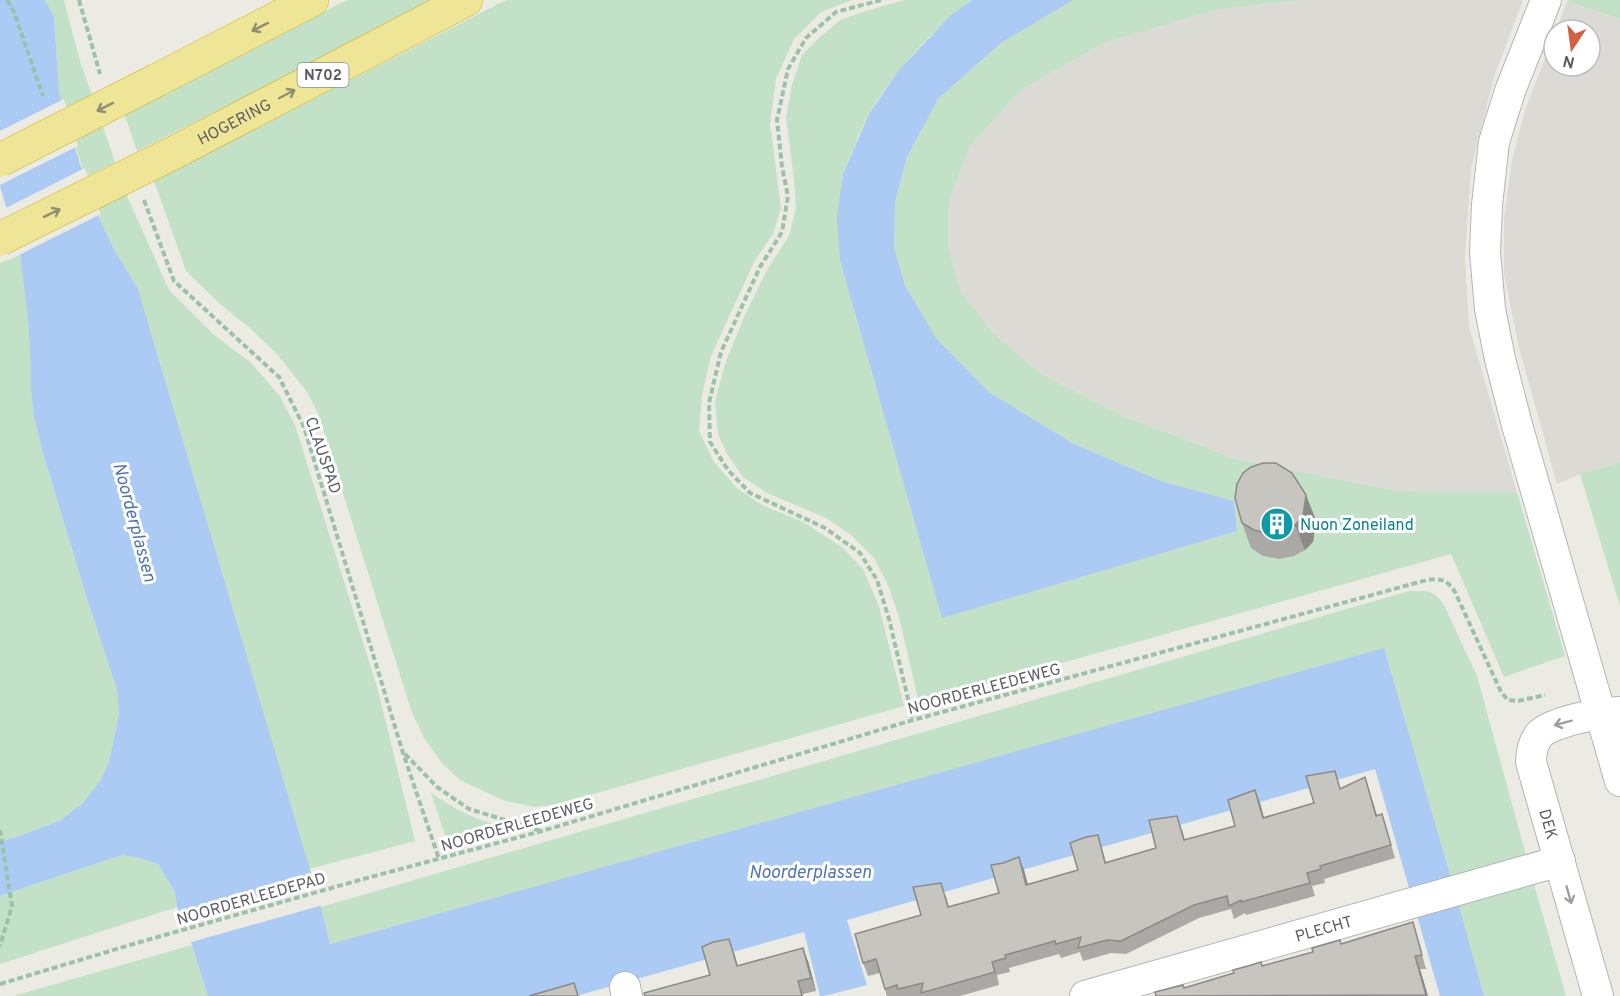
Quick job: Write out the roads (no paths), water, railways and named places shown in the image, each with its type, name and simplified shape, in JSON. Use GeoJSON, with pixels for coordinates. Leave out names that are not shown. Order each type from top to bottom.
{"type":"FeatureCollection","features":[{"type":"Feature","properties":{"kind":"highway"},"geometry":{"type":"LineString","coordinates":[[0,160],[312,0]]}},
{"type":"Feature","properties":{"kind":"highway","name":"HOGERING"},"geometry":{"type":"LineString","coordinates":[[0,239],[179,150],[466,0]]}},
{"type":"Feature","properties":{"kind":"street"},"geometry":{"type":"LineString","coordinates":[[1546,0],[1510,91],[1494,141],[1487,205],[1485,252],[1490,309],[1517,426],[1610,713],[1620,781]]}},
{"type":"Feature","properties":{"kind":"street","name":"DEK"},"geometry":{"type":"LineString","coordinates":[[1598,996],[1531,762],[1531,752],[1540,734],[1550,727],[1610,713]]}},
{"type":"Feature","properties":{"kind":"street","name":"PLECHT"},"geometry":{"type":"LineString","coordinates":[[1085,996],[1560,861]]}},
{"type":"Feature","properties":{"kind":"water","name":"Noorderplassen"},"geometry":{"type":"Polygon","coordinates":[[[0,0],[45,0],[54,17],[59,90],[63,110],[93,205],[113,247],[138,289],[330,944],[1384,648],[1484,996],[1440,996],[1375,769],[847,920],[867,985],[824,996],[820,996],[804,932],[576,996],[208,996],[177,907],[175,892],[158,864],[122,855],[0,896],[0,841],[59,821],[82,804],[101,780],[109,762],[119,713],[117,690],[85,592],[34,417],[28,319],[20,255],[0,186],[0,0]]]}},
{"type":"Feature","properties":{"kind":"water"},"geometry":{"type":"Polygon","coordinates":[[[972,0],[1073,0],[1001,43],[938,99],[907,157],[895,202],[894,247],[905,285],[936,338],[989,392],[1074,444],[1161,481],[1234,501],[1237,531],[942,618],[840,260],[837,217],[843,174],[869,114],[898,71],[951,15],[972,0]]]}},
{"type":"Feature","properties":{"kind":"place","name":"Nuon Zoneiland"},"geometry":{"type":"Point","coordinates":[1277,524]}}]}
